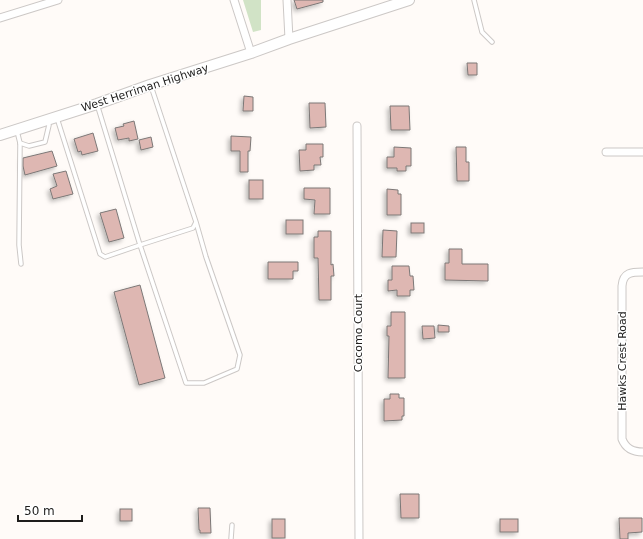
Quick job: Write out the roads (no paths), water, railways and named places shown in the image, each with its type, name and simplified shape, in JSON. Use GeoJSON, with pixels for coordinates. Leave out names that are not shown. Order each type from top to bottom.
{"type":"FeatureCollection","features":[{"type":"Feature","properties":{"kind":"main road","name":"West Herriman Highway"},"geometry":{"type":"LineString","coordinates":[[0,136],[409,0]]}},
{"type":"Feature","properties":{"kind":"street"},"geometry":{"type":"LineString","coordinates":[[0,18],[58,0]]}},
{"type":"Feature","properties":{"kind":"street"},"geometry":{"type":"LineString","coordinates":[[234,0],[251,53]]}},
{"type":"Feature","properties":{"kind":"street"},"geometry":{"type":"LineString","coordinates":[[287,0],[289,39]]}},
{"type":"Feature","properties":{"kind":"street","name":"Cocomo Court"},"geometry":{"type":"LineString","coordinates":[[358,126],[359,539]]}},
{"type":"Feature","properties":{"kind":"street"},"geometry":{"type":"LineString","coordinates":[[606,152],[643,152]]}},
{"type":"Feature","properties":{"kind":"street","name":"Hawks Crest Road"},"geometry":{"type":"LineString","coordinates":[[643,272],[630,273],[625,276],[622,286],[622,435],[626,447],[633,451],[643,452]]}},
{"type":"Feature","properties":{"kind":"lane"},"geometry":{"type":"LineString","coordinates":[[474,0],[482,32],[492,42]]}},
{"type":"Feature","properties":{"kind":"lane"},"geometry":{"type":"LineString","coordinates":[[97,104],[140,245],[186,383],[204,383],[237,368],[240,355],[206,257],[196,222],[150,85]]}},
{"type":"Feature","properties":{"kind":"lane"},"geometry":{"type":"LineString","coordinates":[[52,118],[100,254],[105,256],[193,228],[196,222]]}},
{"type":"Feature","properties":{"kind":"lane"},"geometry":{"type":"LineString","coordinates":[[20,143],[29,146],[45,142],[52,118]]}},
{"type":"Feature","properties":{"kind":"lane"},"geometry":{"type":"LineString","coordinates":[[17,130],[20,143],[19,246],[21,264]]}},
{"type":"Feature","properties":{"kind":"lane"},"geometry":{"type":"LineString","coordinates":[[231,539],[232,525]]}}]}
